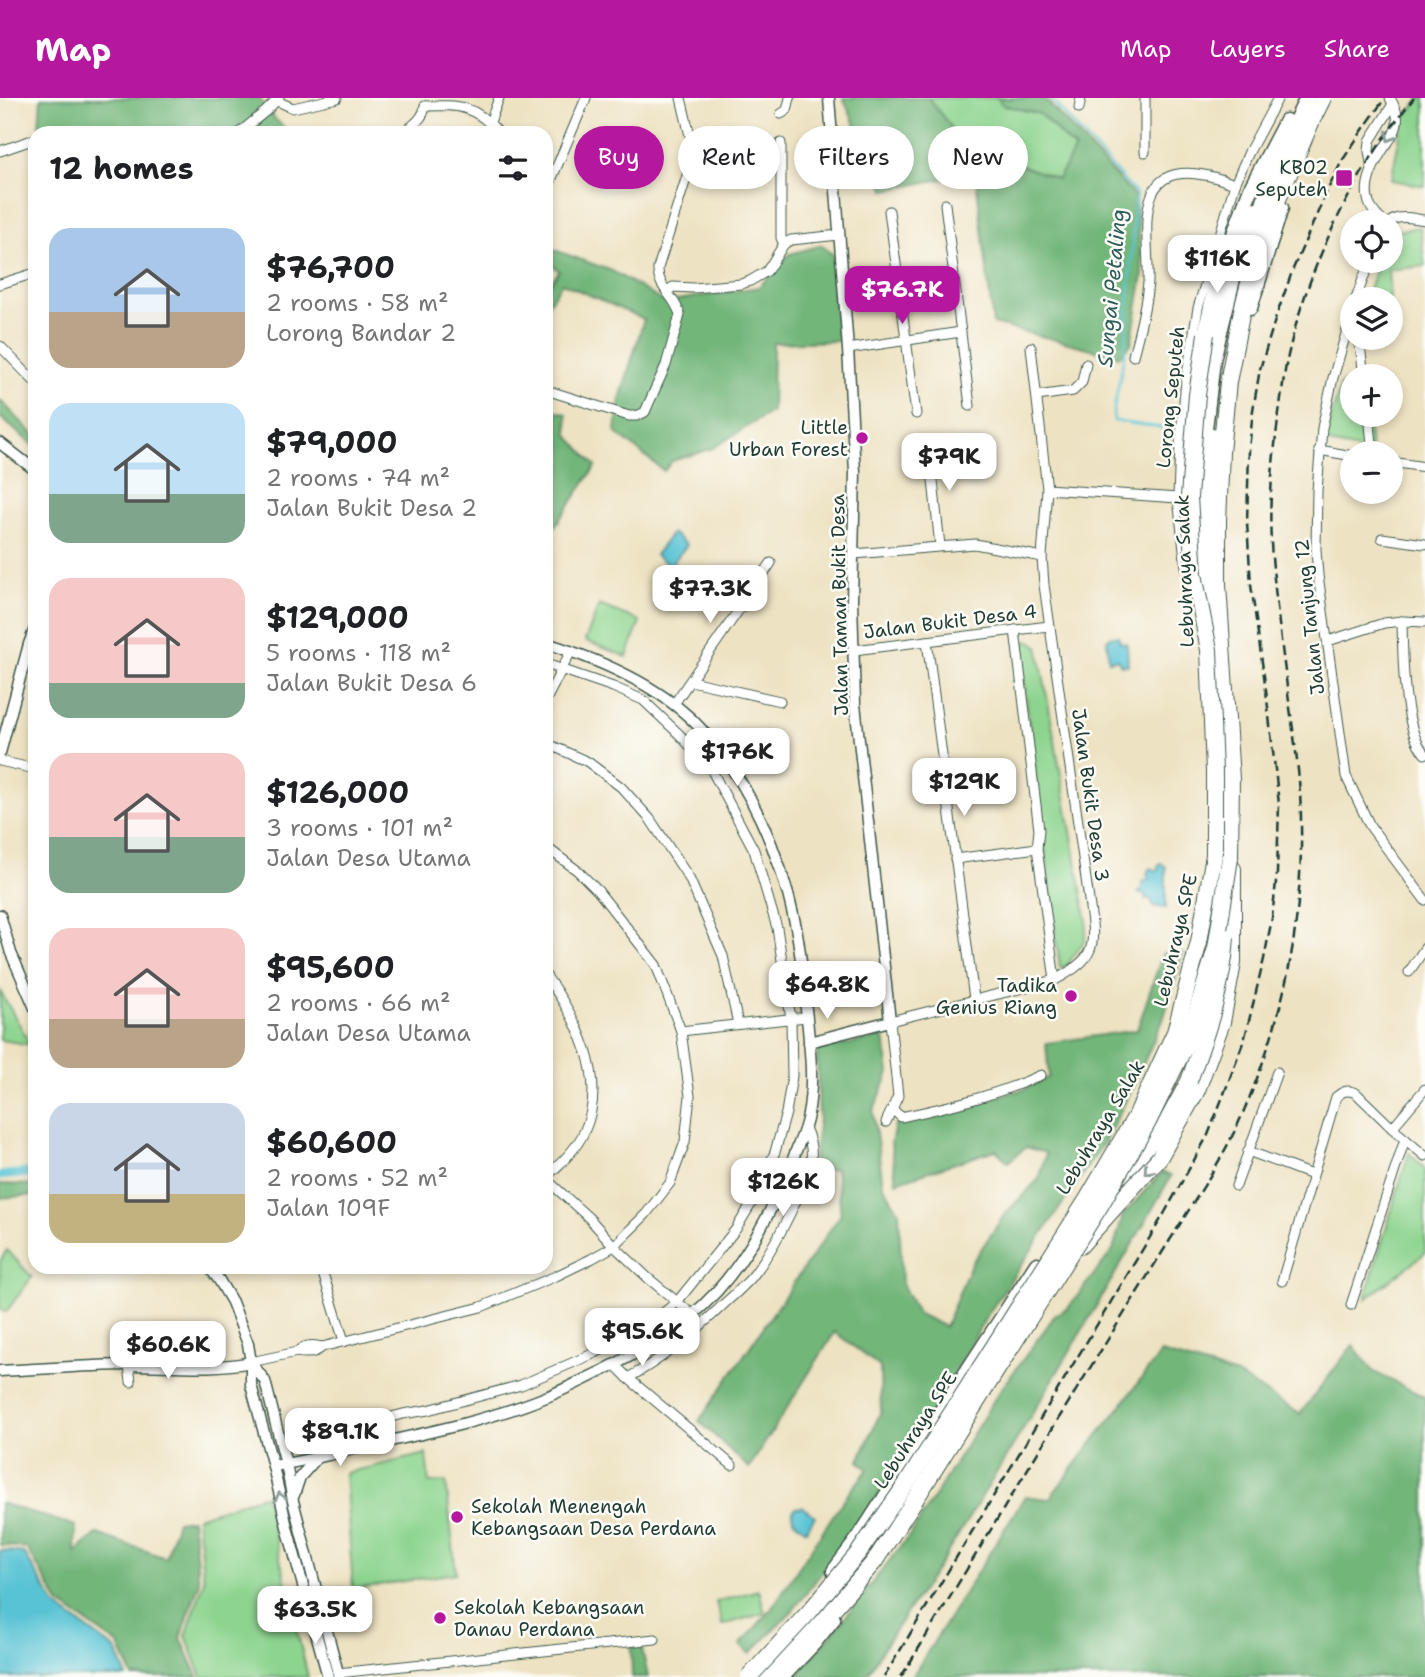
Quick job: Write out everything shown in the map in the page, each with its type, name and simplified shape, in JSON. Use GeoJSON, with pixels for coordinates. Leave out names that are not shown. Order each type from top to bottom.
{"type":"FeatureCollection","features":[{"type":"Feature","properties":{"kind":"highway"},"geometry":{"type":"LineString","coordinates":[[1209,650],[1195,574],[1189,497],[1197,395],[1206,334],[1219,275],[1251,188],[1298,98]]}},
{"type":"Feature","properties":{"kind":"highway","name":"Lebuhraya Salak"},"geometry":{"type":"LineString","coordinates":[[741,1677],[767,1654],[800,1617],[858,1539],[1140,1106],[1164,1059],[1189,991],[1202,942],[1214,850],[1215,751],[1203,629],[1199,548],[1199,494],[1213,360],[1234,275],[1259,199],[1307,98]]}},
{"type":"Feature","properties":{"kind":"highway","name":"Lebuhraya SPE"},"geometry":{"type":"LineString","coordinates":[[749,1677],[810,1611],[859,1552],[907,1483],[1095,1186],[1137,1114],[1175,1032],[1199,942],[1214,855],[1214,771],[1205,521],[1218,379],[1233,308],[1272,179],[1313,98]]}},
{"type":"Feature","properties":{"kind":"highway","name":"Lebuhraya SPE"},"geometry":{"type":"LineString","coordinates":[[766,1677],[819,1625],[874,1562],[1100,1206],[1148,1122],[1188,1040],[1216,948],[1231,854],[1231,779],[1218,585],[1221,452],[1228,382],[1241,310],[1260,241],[1323,98]]}},
{"type":"Feature","properties":{"kind":"highway","name":"Lebuhraya Salak"},"geometry":{"type":"LineString","coordinates":[[782,1677],[814,1643],[883,1555],[1157,1110],[1193,1028],[1218,945],[1231,854],[1234,755],[1223,585],[1222,485],[1230,404],[1250,309],[1280,212],[1313,131],[1331,98]]}},
{"type":"Feature","properties":{"kind":"highway"},"geometry":{"type":"LineString","coordinates":[[1213,360],[1219,275]]}},
{"type":"Feature","properties":{"kind":"highway"},"geometry":{"type":"LineString","coordinates":[[1059,1269],[1159,1158],[1197,1090],[1222,1023],[1233,963],[1231,854]]}},
{"type":"Feature","properties":{"kind":"highway"},"geometry":{"type":"LineString","coordinates":[[1104,1195],[1164,1128],[1189,1081],[1209,1027],[1224,961],[1231,854]]}},
{"type":"Feature","properties":{"kind":"street"},"geometry":{"type":"LineString","coordinates":[[247,126],[278,99],[293,108],[337,98]]}},
{"type":"Feature","properties":{"kind":"street"},"geometry":{"type":"LineString","coordinates":[[416,98],[425,106],[458,106],[479,114],[493,126]]}},
{"type":"Feature","properties":{"kind":"street"},"geometry":{"type":"LineString","coordinates":[[490,122],[499,98]]}},
{"type":"Feature","properties":{"kind":"street"},"geometry":{"type":"LineString","coordinates":[[553,173],[586,98]]}},
{"type":"Feature","properties":{"kind":"street"},"geometry":{"type":"LineString","coordinates":[[553,392],[629,416],[637,416],[645,412],[666,365],[680,315],[679,307],[661,285],[658,268],[691,163],[691,140],[681,98]]}},
{"type":"Feature","properties":{"kind":"street"},"geometry":{"type":"LineString","coordinates":[[781,114],[786,110],[790,98]]}},
{"type":"Feature","properties":{"kind":"street","name":"Jalan Taman Bukit Desa"},"geometry":{"type":"LineString","coordinates":[[829,98],[855,472],[852,601],[855,704],[898,1096],[886,1122]]}},
{"type":"Feature","properties":{"kind":"street"},"geometry":{"type":"LineString","coordinates":[[1145,98],[1145,152]]}},
{"type":"Feature","properties":{"kind":"street","name":"Lorong Seputeh"},"geometry":{"type":"LineString","coordinates":[[1203,629],[1189,587],[1178,498],[1186,380],[1198,308],[1235,184],[1278,98]]}},
{"type":"Feature","properties":{"kind":"street"},"geometry":{"type":"LineString","coordinates":[[1372,169],[1370,141],[1391,101]]}},
{"type":"Feature","properties":{"kind":"street"},"geometry":{"type":"LineString","coordinates":[[1371,210],[1368,183],[1372,169],[1397,127],[1396,110],[1391,101]]}},
{"type":"Feature","properties":{"kind":"street"},"geometry":{"type":"LineString","coordinates":[[412,126],[421,118],[425,106]]}},
{"type":"Feature","properties":{"kind":"street"},"geometry":{"type":"LineString","coordinates":[[0,151],[28,141]]}},
{"type":"Feature","properties":{"kind":"street"},"geometry":{"type":"LineString","coordinates":[[780,143],[781,238],[784,244]]}},
{"type":"Feature","properties":{"kind":"street"},"geometry":{"type":"LineString","coordinates":[[1133,356],[1148,283],[1148,212],[1151,195],[1158,183],[1167,176],[1204,174],[1235,184]]}},
{"type":"Feature","properties":{"kind":"street"},"geometry":{"type":"LineString","coordinates":[[945,204],[970,405]]}},
{"type":"Feature","properties":{"kind":"street"},"geometry":{"type":"LineString","coordinates":[[890,211],[916,414]]}},
{"type":"Feature","properties":{"kind":"street"},"geometry":{"type":"LineString","coordinates":[[1403,218],[1425,220]]}},
{"type":"Feature","properties":{"kind":"street"},"geometry":{"type":"LineString","coordinates":[[667,291],[673,287],[741,284],[767,271],[784,244],[791,240],[839,235]]}},
{"type":"Feature","properties":{"kind":"street"},"geometry":{"type":"LineString","coordinates":[[0,284],[28,275]]}},
{"type":"Feature","properties":{"kind":"street"},"geometry":{"type":"LineString","coordinates":[[848,349],[961,332]]}},
{"type":"Feature","properties":{"kind":"street"},"geometry":{"type":"LineString","coordinates":[[0,346],[28,375]]}},
{"type":"Feature","properties":{"kind":"street","name":"Jalan Bukit Desa 3"},"geometry":{"type":"LineString","coordinates":[[809,1042],[1055,980],[1082,961],[1092,946],[1093,935],[1049,626],[1042,557],[1047,489],[1031,347]]}},
{"type":"Feature","properties":{"kind":"street","name":"Jalan Tanjung 12"},"geometry":{"type":"LineString","coordinates":[[1341,350],[1319,450],[1316,550],[1344,767],[1349,786],[1370,825],[1425,900]]}},
{"type":"Feature","properties":{"kind":"street"},"geometry":{"type":"LineString","coordinates":[[1037,396],[1073,391],[1082,382],[1086,364]]}},
{"type":"Feature","properties":{"kind":"street"},"geometry":{"type":"LineString","coordinates":[[0,443],[28,465]]}},
{"type":"Feature","properties":{"kind":"street"},"geometry":{"type":"LineString","coordinates":[[929,443],[940,546]]}},
{"type":"Feature","properties":{"kind":"street"},"geometry":{"type":"LineString","coordinates":[[1319,450],[1340,454]]}},
{"type":"Feature","properties":{"kind":"street"},"geometry":{"type":"LineString","coordinates":[[1403,464],[1425,467]]}},
{"type":"Feature","properties":{"kind":"street"},"geometry":{"type":"LineString","coordinates":[[1047,489],[1178,498]]}},
{"type":"Feature","properties":{"kind":"street"},"geometry":{"type":"LineString","coordinates":[[1382,537],[1425,544]]}},
{"type":"Feature","properties":{"kind":"street"},"geometry":{"type":"LineString","coordinates":[[854,554],[975,544],[1042,557]]}},
{"type":"Feature","properties":{"kind":"street"},"geometry":{"type":"LineString","coordinates":[[674,704],[771,563]]}},
{"type":"Feature","properties":{"kind":"street"},"geometry":{"type":"LineString","coordinates":[[1402,621],[1404,674],[1412,732],[1425,754]]}},
{"type":"Feature","properties":{"kind":"street"},"geometry":{"type":"LineString","coordinates":[[1328,641],[1374,625],[1402,621],[1425,622]]}},
{"type":"Feature","properties":{"kind":"street","name":"Jalan Bukit Desa 4"},"geometry":{"type":"LineString","coordinates":[[854,650],[1049,626]]}},
{"type":"Feature","properties":{"kind":"street"},"geometry":{"type":"LineString","coordinates":[[1015,630],[1039,830],[1037,848],[1055,980]]}},
{"type":"Feature","properties":{"kind":"street"},"geometry":{"type":"LineString","coordinates":[[927,641],[974,999]]}},
{"type":"Feature","properties":{"kind":"street"},"geometry":{"type":"LineString","coordinates":[[273,1466],[483,1418],[546,1397],[654,1344],[693,1315],[718,1290],[752,1245],[786,1178],[805,1128],[811,1098],[809,1042],[796,925],[785,880],[750,798],[701,728],[674,704],[651,689],[553,645]]}},
{"type":"Feature","properties":{"kind":"street"},"geometry":{"type":"LineString","coordinates":[[553,686],[571,651]]}},
{"type":"Feature","properties":{"kind":"street"},"geometry":{"type":"LineString","coordinates":[[0,753],[28,658]]}},
{"type":"Feature","properties":{"kind":"street"},"geometry":{"type":"LineString","coordinates":[[281,1445],[522,1385],[595,1353],[645,1327],[677,1302],[736,1229],[756,1196],[775,1152],[786,1113],[792,1076],[791,1019],[777,928],[754,850],[710,769],[680,734],[643,700],[553,666]]}},
{"type":"Feature","properties":{"kind":"street"},"geometry":{"type":"LineString","coordinates":[[691,681],[780,701]]}},
{"type":"Feature","properties":{"kind":"street"},"geometry":{"type":"LineString","coordinates":[[553,746],[588,762],[621,787],[650,819],[689,878],[723,956],[738,1024]]}},
{"type":"Feature","properties":{"kind":"street"},"geometry":{"type":"LineString","coordinates":[[0,761],[28,767]]}},
{"type":"Feature","properties":{"kind":"street"},"geometry":{"type":"LineString","coordinates":[[955,859],[1037,848]]}},
{"type":"Feature","properties":{"kind":"street"},"geometry":{"type":"LineString","coordinates":[[0,1371],[129,1365],[234,1366],[297,1352],[317,1352],[322,1347],[481,1307],[556,1276],[614,1246],[646,1214],[670,1183],[685,1142],[690,1096],[681,1031],[656,965],[598,891],[578,871],[553,852]]}},
{"type":"Feature","properties":{"kind":"street"},"geometry":{"type":"LineString","coordinates":[[0,915],[11,953],[28,993]]}},
{"type":"Feature","properties":{"kind":"street"},"geometry":{"type":"LineString","coordinates":[[1409,972],[1425,948]]}},
{"type":"Feature","properties":{"kind":"street"},"geometry":{"type":"LineString","coordinates":[[553,986],[580,1034],[592,1070],[593,1094],[583,1133],[567,1157],[553,1171]]}},
{"type":"Feature","properties":{"kind":"street"},"geometry":{"type":"LineString","coordinates":[[681,1031],[806,1017]]}},
{"type":"Feature","properties":{"kind":"street"},"geometry":{"type":"LineString","coordinates":[[1236,1186],[1277,1072]]}},
{"type":"Feature","properties":{"kind":"street"},"geometry":{"type":"LineString","coordinates":[[892,1109],[901,1116],[920,1113],[1019,1085],[1041,1075]]}},
{"type":"Feature","properties":{"kind":"street"},"geometry":{"type":"LineString","coordinates":[[1392,1128],[1425,1088]]}},
{"type":"Feature","properties":{"kind":"street"},"geometry":{"type":"LineString","coordinates":[[1282,1281],[1336,1097],[1343,1091],[1356,1093],[1425,1156]]}},
{"type":"Feature","properties":{"kind":"street"},"geometry":{"type":"LineString","coordinates":[[628,1378],[680,1344],[751,1278],[777,1240],[808,1176],[813,1154],[811,1140],[805,1128]]}},
{"type":"Feature","properties":{"kind":"street"},"geometry":{"type":"LineString","coordinates":[[1351,1305],[1405,1139]]}},
{"type":"Feature","properties":{"kind":"street"},"geometry":{"type":"LineString","coordinates":[[1248,1151],[1312,1175]]}},
{"type":"Feature","properties":{"kind":"street"},"geometry":{"type":"LineString","coordinates":[[553,1185],[648,1278],[693,1315]]}},
{"type":"Feature","properties":{"kind":"street"},"geometry":{"type":"LineString","coordinates":[[214,1274],[232,1301],[248,1344],[251,1385],[287,1527],[335,1676]]}},
{"type":"Feature","properties":{"kind":"street"},"geometry":{"type":"LineString","coordinates":[[323,1274],[344,1341]]}},
{"type":"Feature","properties":{"kind":"street"},"geometry":{"type":"LineString","coordinates":[[251,1362],[265,1381],[335,1676]]}},
{"type":"Feature","properties":{"kind":"street"},"geometry":{"type":"LineString","coordinates":[[615,1364],[628,1378],[732,1465]]}},
{"type":"Feature","properties":{"kind":"street"},"geometry":{"type":"LineString","coordinates":[[129,1365],[131,1382]]}},
{"type":"Feature","properties":{"kind":"street"},"geometry":{"type":"LineString","coordinates":[[293,1501],[300,1477],[318,1457]]}},
{"type":"Feature","properties":{"kind":"street"},"geometry":{"type":"LineString","coordinates":[[335,1676],[655,1639]]}},
{"type":"Feature","properties":{"kind":"green space"},"geometry":{"type":"Polygon","coordinates":[[[41,98],[259,98],[282,126],[49,125],[39,126],[41,98]]]}},
{"type":"Feature","properties":{"kind":"green space"},"geometry":{"type":"Polygon","coordinates":[[[843,98],[928,98],[950,126],[928,126],[928,182],[914,184],[914,126],[856,126],[843,98]]]}},
{"type":"Feature","properties":{"kind":"green space"},"geometry":{"type":"Polygon","coordinates":[[[928,98],[998,98],[1003,105],[1040,114],[1075,150],[1058,179],[1028,168],[1028,126],[950,126],[928,98]]]}},
{"type":"Feature","properties":{"kind":"green space"},"geometry":{"type":"Polygon","coordinates":[[[998,98],[1044,98],[1135,197],[1143,275],[1131,344],[1119,356],[993,324],[977,189],[1028,189],[1028,168],[1058,179],[1075,149],[1040,114],[1003,105],[998,98]]]}},
{"type":"Feature","properties":{"kind":"green space"},"geometry":{"type":"Polygon","coordinates":[[[1421,98],[1425,98],[1425,186],[1391,180],[1403,119],[1421,98]]]}},
{"type":"Feature","properties":{"kind":"green space"},"geometry":{"type":"Polygon","coordinates":[[[1420,227],[1425,266],[1403,268],[1403,230],[1420,227]]]}},
{"type":"Feature","properties":{"kind":"green space"},"geometry":{"type":"Polygon","coordinates":[[[822,245],[833,255],[838,341],[773,343],[772,411],[713,448],[672,461],[664,471],[615,432],[620,399],[644,319],[562,283],[553,296],[553,279],[559,271],[553,265],[553,250],[612,271],[664,302],[759,287],[790,254],[822,245]]]}},
{"type":"Feature","properties":{"kind":"green space"},"geometry":{"type":"Polygon","coordinates":[[[1374,273],[1388,273],[1389,287],[1370,287],[1374,273]]]}},
{"type":"Feature","properties":{"kind":"green space"},"geometry":{"type":"Polygon","coordinates":[[[1340,387],[1340,427],[1368,427],[1370,441],[1340,441],[1340,445],[1324,442],[1340,387]]]}},
{"type":"Feature","properties":{"kind":"green space"},"geometry":{"type":"Polygon","coordinates":[[[0,400],[28,429],[28,441],[0,417],[0,400]]]}},
{"type":"Feature","properties":{"kind":"green space"},"geometry":{"type":"Polygon","coordinates":[[[553,410],[567,414],[568,435],[596,466],[553,529],[553,410]]]}},
{"type":"Feature","properties":{"kind":"green space"},"geometry":{"type":"Polygon","coordinates":[[[599,605],[640,621],[627,657],[585,641],[599,605]]]}},
{"type":"Feature","properties":{"kind":"green space"},"geometry":{"type":"Polygon","coordinates":[[[1031,641],[1038,646],[1087,922],[1085,940],[1067,965],[1060,968],[1019,643],[1031,641]]]}},
{"type":"Feature","properties":{"kind":"green space"},"geometry":{"type":"Polygon","coordinates":[[[1163,953],[1183,953],[1164,1017],[1105,1141],[988,1314],[926,1422],[860,1523],[793,1610],[750,1654],[740,1645],[770,1611],[842,1502],[868,1469],[859,1461],[881,1411],[880,1367],[835,1332],[749,1468],[699,1421],[841,1214],[836,1169],[812,1171],[819,1118],[817,1050],[884,1037],[889,1073],[873,1112],[883,1185],[899,1212],[902,1284],[917,1313],[945,1327],[971,1264],[1005,1214],[1038,1180],[1046,1153],[1026,1147],[1008,1162],[996,1150],[896,1182],[891,1143],[895,1125],[1025,1089],[1049,1077],[1046,1043],[1137,1030],[1163,953]]]}},
{"type":"Feature","properties":{"kind":"green space"},"geometry":{"type":"Polygon","coordinates":[[[0,991],[28,1040],[28,1045],[0,1040],[0,991]]]}},
{"type":"Feature","properties":{"kind":"green space"},"geometry":{"type":"Polygon","coordinates":[[[1409,1153],[1425,1169],[1425,1253],[1366,1299],[1368,1288],[1409,1153]]]}},
{"type":"Feature","properties":{"kind":"green space"},"geometry":{"type":"Polygon","coordinates":[[[1162,1172],[1171,1176],[1087,1321],[942,1561],[866,1677],[796,1677],[915,1528],[997,1395],[1056,1314],[1068,1308],[1113,1250],[1123,1215],[1162,1172]]]}},
{"type":"Feature","properties":{"kind":"green space"},"geometry":{"type":"Polygon","coordinates":[[[0,1184],[28,1185],[28,1196],[0,1198],[0,1184]]]}},
{"type":"Feature","properties":{"kind":"green space"},"geometry":{"type":"Polygon","coordinates":[[[7,1250],[32,1277],[6,1312],[0,1308],[0,1261],[7,1250]]]}},
{"type":"Feature","properties":{"kind":"green space"},"geometry":{"type":"Polygon","coordinates":[[[1353,1345],[1374,1372],[1425,1397],[1425,1677],[912,1677],[1025,1496],[1049,1499],[1161,1353],[1237,1375],[1300,1414],[1353,1345]]]}},
{"type":"Feature","properties":{"kind":"green space"},"geometry":{"type":"Polygon","coordinates":[[[426,1454],[429,1483],[446,1482],[456,1573],[353,1589],[345,1473],[426,1454]]]}},
{"type":"Feature","properties":{"kind":"green space"},"geometry":{"type":"Polygon","coordinates":[[[265,1495],[308,1677],[202,1677],[186,1636],[204,1581],[197,1517],[265,1495]]]}},
{"type":"Feature","properties":{"kind":"green space"},"geometry":{"type":"Polygon","coordinates":[[[0,1503],[76,1526],[75,1553],[97,1534],[166,1558],[177,1521],[192,1519],[199,1583],[181,1638],[198,1677],[133,1677],[119,1645],[59,1603],[27,1548],[0,1545],[0,1503]]]}},
{"type":"Feature","properties":{"kind":"green space"},"geometry":{"type":"Polygon","coordinates":[[[759,1590],[765,1613],[722,1625],[716,1602],[759,1590]]]}},
{"type":"Feature","properties":{"kind":"green space"},"geometry":{"type":"Polygon","coordinates":[[[631,1645],[642,1649],[648,1677],[632,1677],[631,1645]]]}},
{"type":"Feature","properties":{"kind":"water"},"geometry":{"type":"Polygon","coordinates":[[[672,533],[687,545],[670,566],[655,555],[672,533]]]}},
{"type":"Feature","properties":{"kind":"water"},"geometry":{"type":"Polygon","coordinates":[[[1118,636],[1120,642],[1127,644],[1128,665],[1121,665],[1117,659],[1109,661],[1107,640],[1118,636]]]}},
{"type":"Feature","properties":{"kind":"water"},"geometry":{"type":"Polygon","coordinates":[[[1161,863],[1166,867],[1166,908],[1153,906],[1151,899],[1145,899],[1145,894],[1138,893],[1142,882],[1149,879],[1149,869],[1157,871],[1161,863]]]}},
{"type":"Feature","properties":{"kind":"water"},"geometry":{"type":"Polygon","coordinates":[[[802,1507],[815,1516],[806,1530],[792,1515],[795,1508],[802,1507]]]}},
{"type":"Feature","properties":{"kind":"water"},"geometry":{"type":"Polygon","coordinates":[[[0,1550],[24,1553],[56,1606],[116,1650],[127,1677],[0,1677],[0,1550]]]}},
{"type":"Feature","properties":{"kind":"waterway","name":"Sungai Petaling"},"geometry":{"type":"LineString","coordinates":[[1050,98],[1136,194],[1125,351],[1113,413],[1114,421],[1164,428]]}},
{"type":"Feature","properties":{"kind":"waterway"},"geometry":{"type":"LineString","coordinates":[[0,1176],[28,1173]]}},
{"type":"Feature","properties":{"kind":"railway"},"geometry":{"type":"LineString","coordinates":[[884,1677],[1164,1214],[1208,1135],[1245,1037],[1272,918],[1277,873],[1279,804],[1251,585],[1247,523],[1253,410],[1260,369],[1293,269],[1342,161],[1385,98]]}},
{"type":"Feature","properties":{"kind":"railway"},"geometry":{"type":"LineString","coordinates":[[901,1677],[1070,1399],[1217,1165],[1238,1124],[1266,1052],[1291,959],[1301,861],[1301,807],[1271,540],[1272,471],[1284,375],[1296,325],[1320,256],[1372,157],[1414,98]]}},
{"type":"Feature","properties":{"kind":"place","name":"KB02 Seputeh"},"geometry":{"type":"Point","coordinates":[1344,178]}},
{"type":"Feature","properties":{"kind":"place","name":"Little Urban Forest"},"geometry":{"type":"Point","coordinates":[862,438]}},
{"type":"Feature","properties":{"kind":"place","name":"Tadika Genius Riang"},"geometry":{"type":"Point","coordinates":[1071,996]}},
{"type":"Feature","properties":{"kind":"place","name":"Sekolah Menengah Kebangsaan Desa Perdana"},"geometry":{"type":"Point","coordinates":[457,1517]}},
{"type":"Feature","properties":{"kind":"place","name":"Sekolah Kebangsaan Danau Perdana"},"geometry":{"type":"Point","coordinates":[440,1618]}}]}
